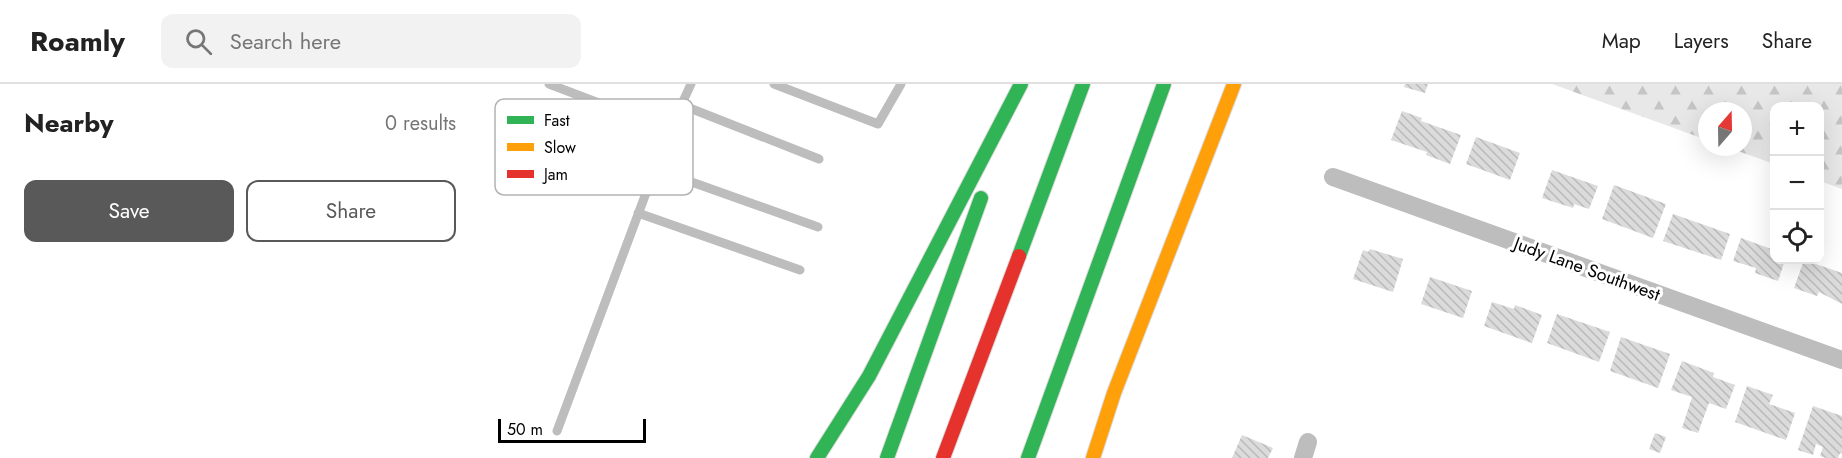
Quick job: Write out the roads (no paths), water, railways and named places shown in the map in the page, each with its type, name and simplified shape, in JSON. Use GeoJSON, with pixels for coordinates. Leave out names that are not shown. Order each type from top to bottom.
{"type":"FeatureCollection","features":[{"type":"Feature","properties":{"kind":"highway"},"geometry":{"type":"LineString","coordinates":[[887,458],[1022,84]]}},
{"type":"Feature","properties":{"kind":"highway"},"geometry":{"type":"LineString","coordinates":[[817,458],[869,376],[1022,84]]}},
{"type":"Feature","properties":{"kind":"highway"},"geometry":{"type":"LineString","coordinates":[[944,458],[1083,84]]}},
{"type":"Feature","properties":{"kind":"highway"},"geometry":{"type":"LineString","coordinates":[[1028,458],[1164,84]]}},
{"type":"Feature","properties":{"kind":"highway"},"geometry":{"type":"LineString","coordinates":[[1093,458],[1118,383],[1234,84]]}},
{"type":"Feature","properties":{"kind":"highway"},"geometry":{"type":"LineString","coordinates":[[1087,297],[1167,116]]}},
{"type":"Feature","properties":{"kind":"street","name":"Judy Lane Southwest"},"geometry":{"type":"LineString","coordinates":[[1333,177],[1842,360]]}},
{"type":"Feature","properties":{"kind":"lane"},"geometry":{"type":"LineString","coordinates":[[549,84],[588,99]]}},
{"type":"Feature","properties":{"kind":"lane"},"geometry":{"type":"LineString","coordinates":[[685,99],[691,84]]}},
{"type":"Feature","properties":{"kind":"lane"},"geometry":{"type":"LineString","coordinates":[[774,84],[878,124],[902,84]]}},
{"type":"Feature","properties":{"kind":"lane"},"geometry":{"type":"LineString","coordinates":[[693,109],[819,159]]}},
{"type":"Feature","properties":{"kind":"lane"},"geometry":{"type":"LineString","coordinates":[[693,183],[818,227]]}},
{"type":"Feature","properties":{"kind":"lane"},"geometry":{"type":"LineString","coordinates":[[557,431],[645,195]]}},
{"type":"Feature","properties":{"kind":"lane"},"geometry":{"type":"LineString","coordinates":[[638,213],[800,270]]}}]}
